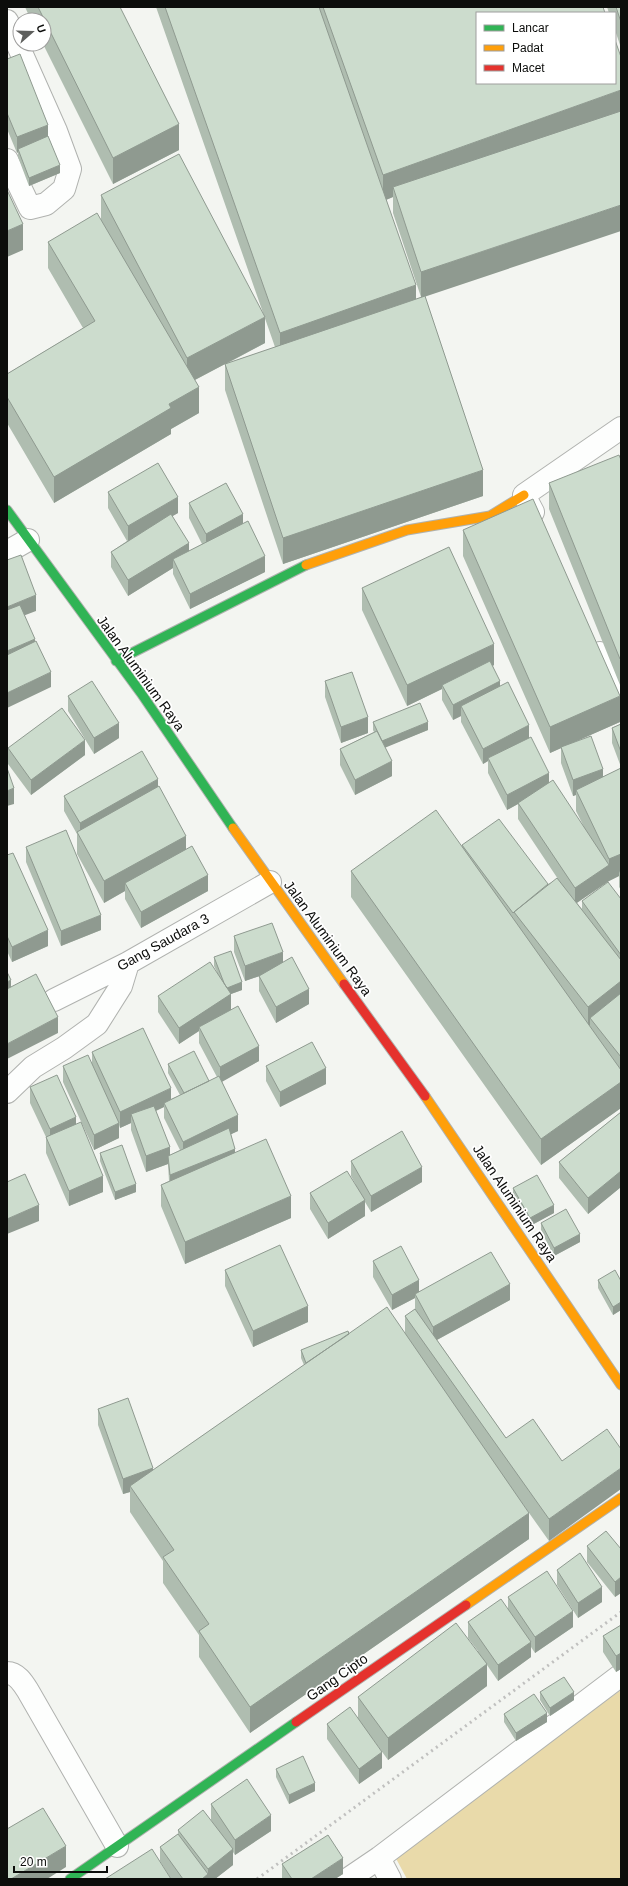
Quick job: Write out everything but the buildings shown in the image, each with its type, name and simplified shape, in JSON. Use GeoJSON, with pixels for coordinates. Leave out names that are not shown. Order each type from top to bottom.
{"type":"FeatureCollection","features":[{"type":"Feature","properties":{"kind":"street"},"geometry":{"type":"LineString","coordinates":[[7,21],[56,131],[70,169],[64,189],[46,204],[30,208],[7,160]]}},
{"type":"Feature","properties":{"kind":"street"},"geometry":{"type":"LineString","coordinates":[[116,661],[271,580],[299,567],[406,530],[490,516],[524,495],[621,428]]}},
{"type":"Feature","properties":{"kind":"street"},"geometry":{"type":"LineString","coordinates":[[524,495],[541,528]]}},
{"type":"Feature","properties":{"kind":"street","name":"Jalan Aluminium Raya"},"geometry":{"type":"LineString","coordinates":[[7,510],[140,694],[270,882],[431,1104],[621,1385]]}},
{"type":"Feature","properties":{"kind":"street"},"geometry":{"type":"LineString","coordinates":[[7,552],[28,540]]}},
{"type":"Feature","properties":{"kind":"street"},"geometry":{"type":"LineString","coordinates":[[591,634],[621,697]]}},
{"type":"Feature","properties":{"kind":"street","name":"Gang Saudara 3"},"geometry":{"type":"LineString","coordinates":[[54,1000],[128,963],[270,882]]}},
{"type":"Feature","properties":{"kind":"street"},"geometry":{"type":"LineString","coordinates":[[7,1092],[33,1067],[64,1048],[97,1024],[121,986],[128,963]]}},
{"type":"Feature","properties":{"kind":"street","name":"Gang Cipto"},"geometry":{"type":"LineString","coordinates":[[70,1879],[621,1498]]}},
{"type":"Feature","properties":{"kind":"street"},"geometry":{"type":"LineString","coordinates":[[7,1673],[12,1673],[21,1680],[28,1691],[117,1846]]}},
{"type":"Feature","properties":{"kind":"street"},"geometry":{"type":"LineString","coordinates":[[348,1879],[379,1858],[621,1675]]}},
{"type":"Feature","properties":{"kind":"street"},"geometry":{"type":"LineString","coordinates":[[379,1858],[390,1879]]}},
{"type":"Feature","properties":{"kind":"shaded area"},"geometry":{"type":"Polygon","coordinates":[[[621,1690],[621,1879],[407,1879],[393,1853],[621,1690]]]}},
{"type":"Feature","properties":{"kind":"railway"},"geometry":{"type":"LineString","coordinates":[[257,1879],[621,1612]]}},
{"type":"Feature","properties":{"kind":"traffic: fast"},"geometry":{"type":"LineString","coordinates":[[7,510],[141,693],[233,828]]}},
{"type":"Feature","properties":{"kind":"traffic: fast"},"geometry":{"type":"LineString","coordinates":[[116,661],[306,565]]}},
{"type":"Feature","properties":{"kind":"traffic: fast"},"geometry":{"type":"LineString","coordinates":[[70,1879],[296,1722]]}},
{"type":"Feature","properties":{"kind":"traffic: slow"},"geometry":{"type":"LineString","coordinates":[[306,565],[407,530],[490,516],[524,495]]}},
{"type":"Feature","properties":{"kind":"traffic: slow"},"geometry":{"type":"LineString","coordinates":[[233,828],[344,984]]}},
{"type":"Feature","properties":{"kind":"traffic: slow"},"geometry":{"type":"LineString","coordinates":[[425,1096],[621,1385]]}},
{"type":"Feature","properties":{"kind":"traffic: slow"},"geometry":{"type":"LineString","coordinates":[[466,1605],[621,1498]]}},
{"type":"Feature","properties":{"kind":"traffic: jam"},"geometry":{"type":"LineString","coordinates":[[344,984],[425,1096]]}},
{"type":"Feature","properties":{"kind":"traffic: jam"},"geometry":{"type":"LineString","coordinates":[[296,1722],[466,1605]]}}]}
